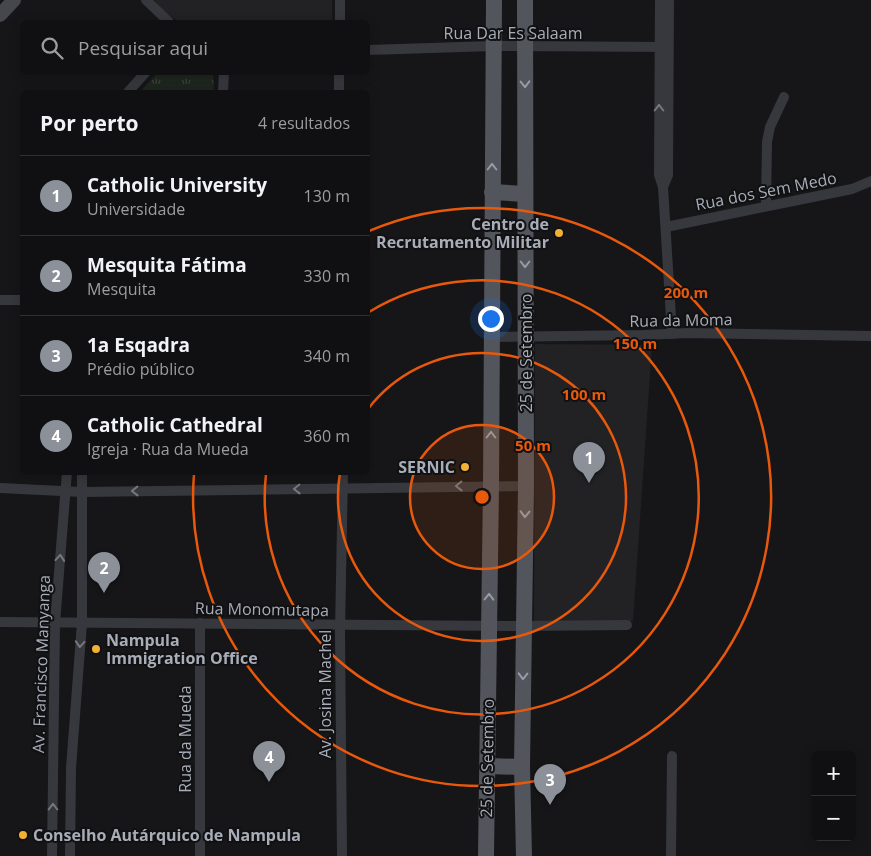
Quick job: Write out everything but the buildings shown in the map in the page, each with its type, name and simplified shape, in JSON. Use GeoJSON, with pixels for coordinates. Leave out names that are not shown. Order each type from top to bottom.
{"type":"FeatureCollection","features":[{"type":"Feature","properties":{"kind":"main road","name":"25 de Setembro"},"geometry":{"type":"LineString","coordinates":[[486,856],[491,486],[494,0]]}},
{"type":"Feature","properties":{"kind":"main road","name":"25 de Setembro"},"geometry":{"type":"LineString","coordinates":[[524,856],[522,767],[526,486],[525,0]]}},
{"type":"Feature","properties":{"kind":"main road"},"geometry":{"type":"LineString","coordinates":[[492,192],[525,194]]}},
{"type":"Feature","properties":{"kind":"main road"},"geometry":{"type":"LineString","coordinates":[[488,766],[522,767]]}},
{"type":"Feature","properties":{"kind":"street"},"geometry":{"type":"LineString","coordinates":[[0,15],[14,0]]}},
{"type":"Feature","properties":{"kind":"street"},"geometry":{"type":"LineString","coordinates":[[146,0],[167,20]]}},
{"type":"Feature","properties":{"kind":"street"},"geometry":{"type":"LineString","coordinates":[[340,0],[340,20]]}},
{"type":"Feature","properties":{"kind":"street"},"geometry":{"type":"LineString","coordinates":[[660,0],[664,47],[664,143],[668,175],[663,187],[672,334]]}},
{"type":"Feature","properties":{"kind":"street"},"geometry":{"type":"LineString","coordinates":[[664,47],[669,0]]}},
{"type":"Feature","properties":{"kind":"street","name":"Rua Dar Es Salaam"},"geometry":{"type":"LineString","coordinates":[[370,50],[493,46],[664,47]]}},
{"type":"Feature","properties":{"kind":"street"},"geometry":{"type":"LineString","coordinates":[[130,90],[143,75]]}},
{"type":"Feature","properties":{"kind":"street"},"geometry":{"type":"LineString","coordinates":[[223,90],[224,75]]}},
{"type":"Feature","properties":{"kind":"street"},"geometry":{"type":"LineString","coordinates":[[339,75],[339,90]]}},
{"type":"Feature","properties":{"kind":"street"},"geometry":{"type":"LineString","coordinates":[[766,206],[766,142],[770,127],[784,97]]}},
{"type":"Feature","properties":{"kind":"street","name":"Rua dos Sem Medo"},"geometry":{"type":"LineString","coordinates":[[666,226],[852,189],[871,181]]}},
{"type":"Feature","properties":{"kind":"street"},"geometry":{"type":"LineString","coordinates":[[0,300],[20,300]]}},
{"type":"Feature","properties":{"kind":"street","name":"Rua da Moma"},"geometry":{"type":"LineString","coordinates":[[492,337],[672,334],[871,336]]}},
{"type":"Feature","properties":{"kind":"street","name":"Av. Francisco Manyanga"},"geometry":{"type":"LineString","coordinates":[[52,856],[55,623],[67,475]]}},
{"type":"Feature","properties":{"kind":"street","name":"Av. Francisco Manyanga"},"geometry":{"type":"LineString","coordinates":[[70,856],[71,768],[82,622],[82,475]]}},
{"type":"Feature","properties":{"kind":"street","name":"Av. Josina Machel"},"geometry":{"type":"LineString","coordinates":[[342,856],[340,625],[343,475]]}},
{"type":"Feature","properties":{"kind":"street"},"geometry":{"type":"LineString","coordinates":[[0,488],[82,492],[526,486]]}},
{"type":"Feature","properties":{"kind":"street","name":"Rua Monomutapa"},"geometry":{"type":"LineString","coordinates":[[0,622],[627,625]]}},
{"type":"Feature","properties":{"kind":"street","name":"Rua da Mueda"},"geometry":{"type":"LineString","coordinates":[[200,623],[200,856]]}},
{"type":"Feature","properties":{"kind":"street"},"geometry":{"type":"LineString","coordinates":[[671,856],[672,756]]}},
{"type":"Feature","properties":{"kind":"street"},"geometry":{"type":"LineString","coordinates":[[52,768],[71,768]]}},
{"type":"Feature","properties":{"kind":"street"},"geometry":{"type":"LineString","coordinates":[[53,827],[70,827]]}},
{"type":"Feature","properties":{"kind":"shaded area"},"geometry":{"type":"Polygon","coordinates":[[[154,0],[332,0],[332,20],[177,20],[166,14],[154,0]]]}},
{"type":"Feature","properties":{"kind":"shaded area"},"geometry":{"type":"Polygon","coordinates":[[[535,344],[652,345],[633,621],[534,621],[535,344]]]}},
{"type":"Feature","properties":{"kind":"green space"},"geometry":{"type":"Polygon","coordinates":[[[155,75],[213,75],[214,90],[142,90],[155,75]]]}},
{"type":"Feature","properties":{"kind":"place","name":"Centro de Recrutamento Militar"},"geometry":{"type":"Point","coordinates":[559,233]}},
{"type":"Feature","properties":{"kind":"place","name":"SERNIC"},"geometry":{"type":"Point","coordinates":[465,467]}},
{"type":"Feature","properties":{"kind":"place","name":"Catholic University"},"geometry":{"type":"Point","coordinates":[589,483]}},
{"type":"Feature","properties":{"kind":"place","name":"Mesquita Fátima"},"geometry":{"type":"Point","coordinates":[104,593]}},
{"type":"Feature","properties":{"kind":"place","name":"Nampula Immigration Office"},"geometry":{"type":"Point","coordinates":[96,649]}},
{"type":"Feature","properties":{"kind":"place","name":"Catholic Cathedral"},"geometry":{"type":"Point","coordinates":[269,782]}},
{"type":"Feature","properties":{"kind":"place","name":"1a Esqadra"},"geometry":{"type":"Point","coordinates":[550,805]}},
{"type":"Feature","properties":{"kind":"place","name":"Conselho Autárquico de Nampula"},"geometry":{"type":"Point","coordinates":[23,835]}}]}
